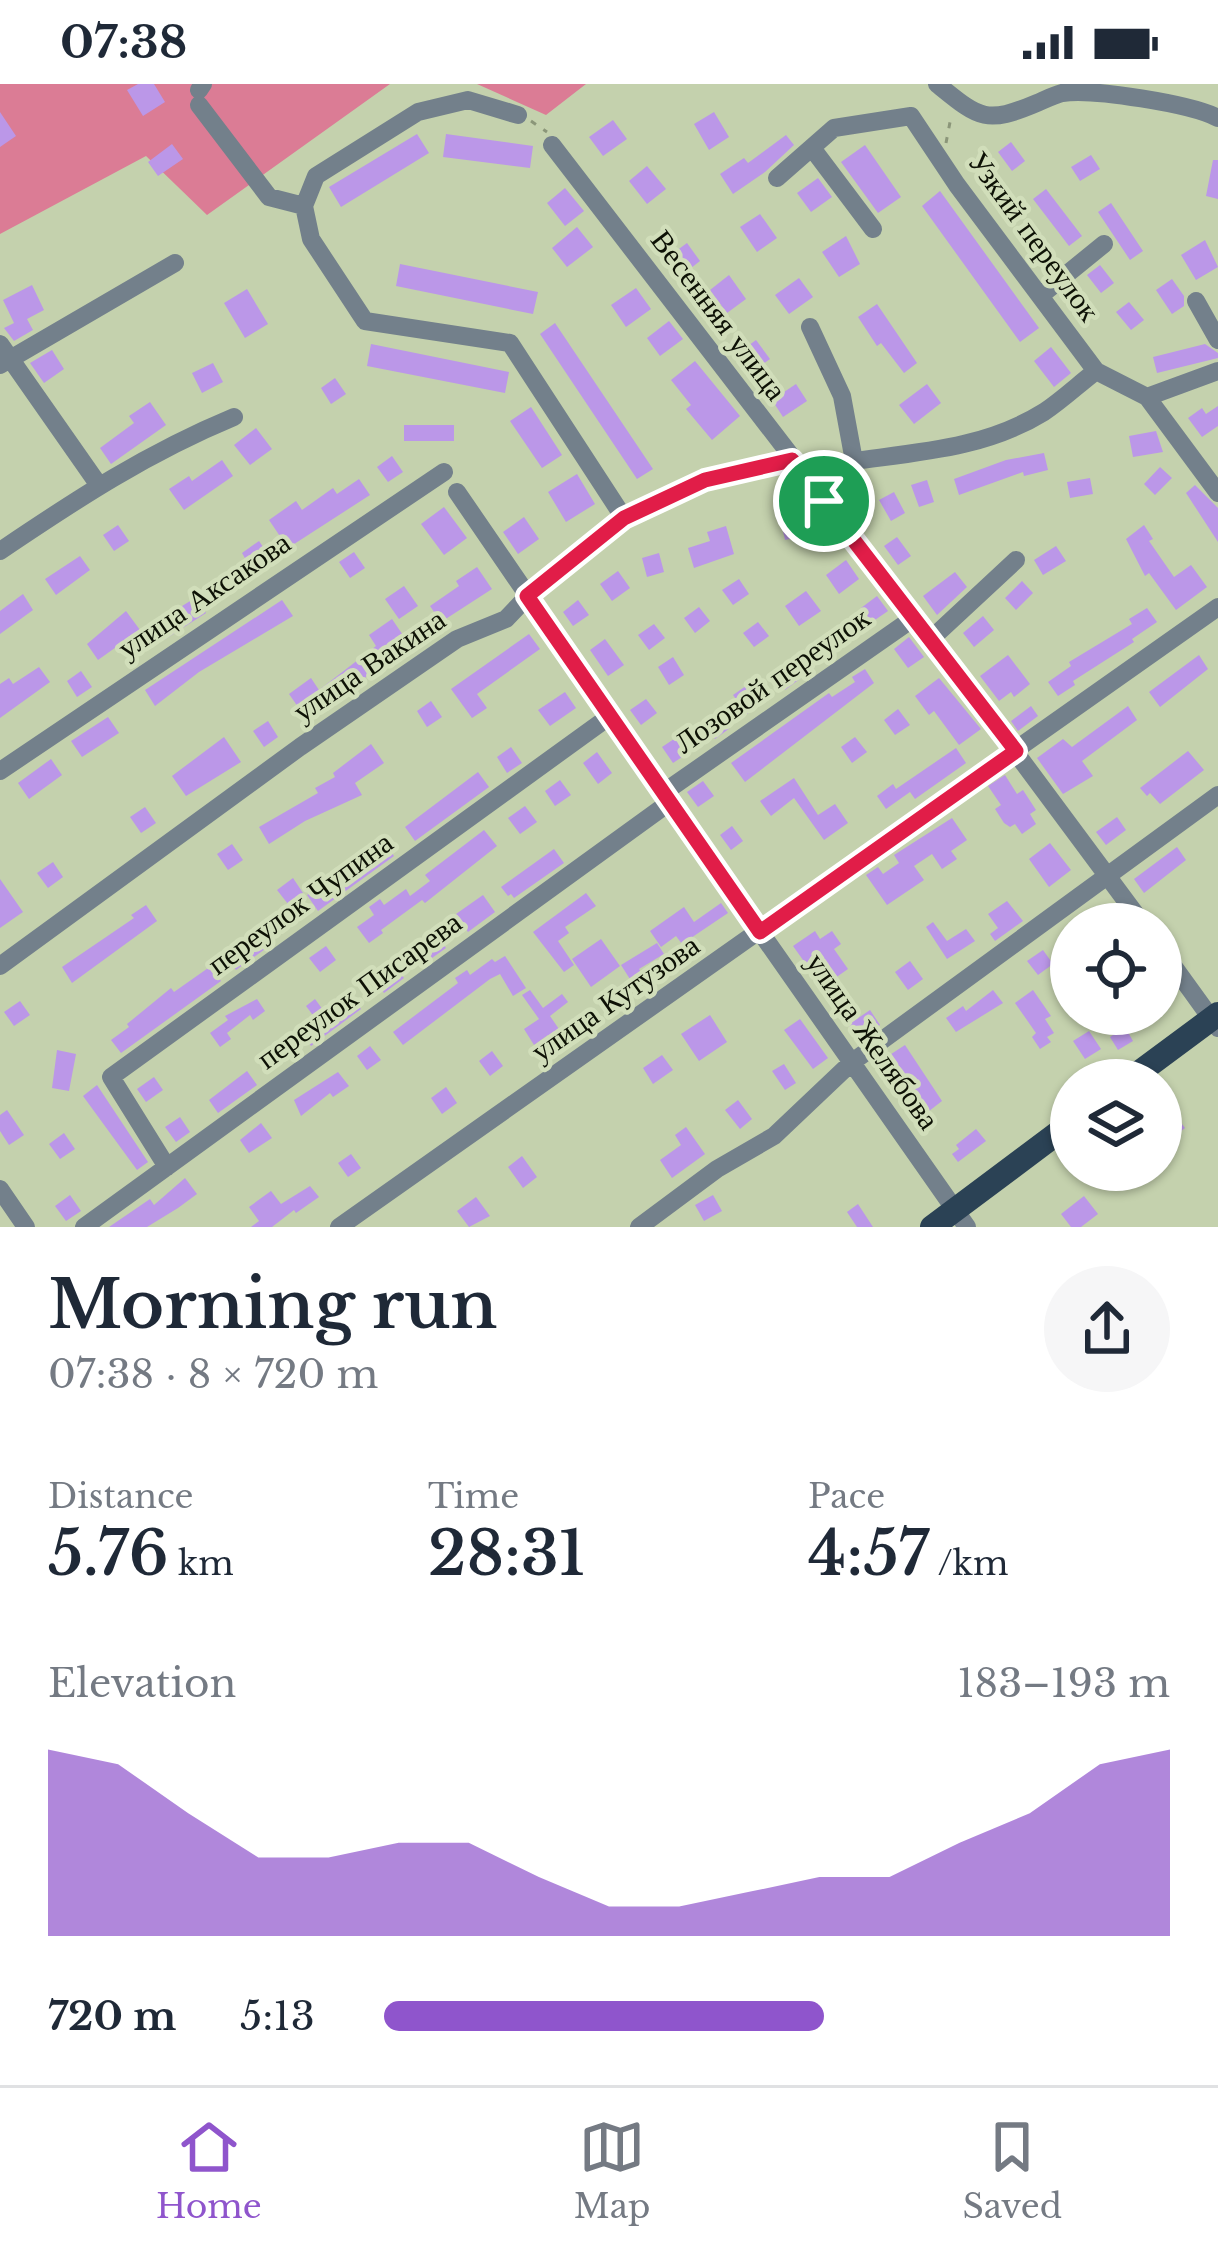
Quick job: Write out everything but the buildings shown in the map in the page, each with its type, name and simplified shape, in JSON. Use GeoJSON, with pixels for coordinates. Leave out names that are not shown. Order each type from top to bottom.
{"type":"FeatureCollection","features":[{"type":"Feature","properties":{"kind":"main road"},"geometry":{"type":"LineString","coordinates":[[1159,1059],[1216,1020]]}},
{"type":"Feature","properties":{"kind":"main road"},"geometry":{"type":"LineString","coordinates":[[932,1227],[961,1218],[1050,1141]]}},
{"type":"Feature","properties":{"kind":"street"},"geometry":{"type":"LineString","coordinates":[[938,84],[979,114],[1002,118],[1062,93],[1098,93],[1202,110],[1218,118]]}},
{"type":"Feature","properties":{"kind":"street"},"geometry":{"type":"LineString","coordinates":[[200,93],[269,197],[304,206]]}},
{"type":"Feature","properties":{"kind":"street"},"geometry":{"type":"LineString","coordinates":[[518,115],[468,100],[418,112],[316,176],[304,206],[311,239],[365,321],[510,344],[624,518]]}},
{"type":"Feature","properties":{"kind":"street","name":"Узкий переулок"},"geometry":{"type":"LineString","coordinates":[[777,178],[834,128],[911,116],[1096,371],[1147,397],[1218,493]]}},
{"type":"Feature","properties":{"kind":"street","name":"Весенняя улица"},"geometry":{"type":"LineString","coordinates":[[551,145],[915,617],[1128,903]]}},
{"type":"Feature","properties":{"kind":"street"},"geometry":{"type":"LineString","coordinates":[[812,148],[873,229]]}},
{"type":"Feature","properties":{"kind":"street"},"geometry":{"type":"LineString","coordinates":[[1040,296],[1104,244]]}},
{"type":"Feature","properties":{"kind":"street"},"geometry":{"type":"LineString","coordinates":[[98,484],[3,356],[175,263]]}},
{"type":"Feature","properties":{"kind":"street"},"geometry":{"type":"LineString","coordinates":[[1196,302],[1218,340]]}},
{"type":"Feature","properties":{"kind":"street"},"geometry":{"type":"LineString","coordinates":[[810,327],[842,396],[854,460]]}},
{"type":"Feature","properties":{"kind":"street"},"geometry":{"type":"LineString","coordinates":[[824,501],[854,460],[961,446],[998,436],[1044,411],[1096,371]]}},
{"type":"Feature","properties":{"kind":"street"},"geometry":{"type":"LineString","coordinates":[[1147,397],[1218,371]]}},
{"type":"Feature","properties":{"kind":"street"},"geometry":{"type":"LineString","coordinates":[[0,551],[98,484],[167,445],[234,417]]}},
{"type":"Feature","properties":{"kind":"street","name":"улица Вакина"},"geometry":{"type":"LineString","coordinates":[[0,966],[300,747],[458,639],[506,619],[527,596],[624,518],[705,480],[792,460]]}},
{"type":"Feature","properties":{"kind":"street","name":"улица Аксакова"},"geometry":{"type":"LineString","coordinates":[[0,771],[444,472]]}},
{"type":"Feature","properties":{"kind":"street","name":"улица Желябова"},"geometry":{"type":"LineString","coordinates":[[457,492],[961,1218]]}},
{"type":"Feature","properties":{"kind":"street"},"geometry":{"type":"LineString","coordinates":[[930,640],[1016,560]]}},
{"type":"Feature","properties":{"kind":"street","name":"улица Кутузова"},"geometry":{"type":"LineString","coordinates":[[339,1227],[1218,607]]}},
{"type":"Feature","properties":{"kind":"street","name":"Лозовой переулок"},"geometry":{"type":"LineString","coordinates":[[666,798],[915,617]]}},
{"type":"Feature","properties":{"kind":"street","name":"переулок Чупина"},"geometry":{"type":"LineString","coordinates":[[167,1167],[111,1077],[610,716]]}},
{"type":"Feature","properties":{"kind":"street"},"geometry":{"type":"LineString","coordinates":[[638,1227],[716,1169],[774,1136],[851,1063],[1218,795]]}},
{"type":"Feature","properties":{"kind":"street","name":"переулок Писарева"},"geometry":{"type":"LineString","coordinates":[[84,1227],[666,798]]}},
{"type":"Feature","properties":{"kind":"street"},"geometry":{"type":"LineString","coordinates":[[1182,976],[1216,1020]]}},
{"type":"Feature","properties":{"kind":"street"},"geometry":{"type":"LineString","coordinates":[[0,1189],[26,1227]]}},
{"type":"Feature","properties":{"kind":"path"},"geometry":{"type":"LineString","coordinates":[[943,163],[955,98]]}},
{"type":"Feature","properties":{"kind":"path"},"geometry":{"type":"LineString","coordinates":[[518,115],[546,129],[551,145]]}},
{"type":"Feature","properties":{"kind":"shaded area"},"geometry":{"type":"Polygon","coordinates":[[[0,84],[390,84],[207,215],[146,156],[0,234],[0,84]]]}},
{"type":"Feature","properties":{"kind":"shaded area"},"geometry":{"type":"Polygon","coordinates":[[[477,84],[586,84],[546,115],[477,84]]]}},
{"type":"Feature","properties":{"kind":"route"},"geometry":{"type":"LineString","coordinates":[[792,460],[824,501],[1016,751],[760,932],[527,596],[624,518],[705,480],[792,460]]}}]}
